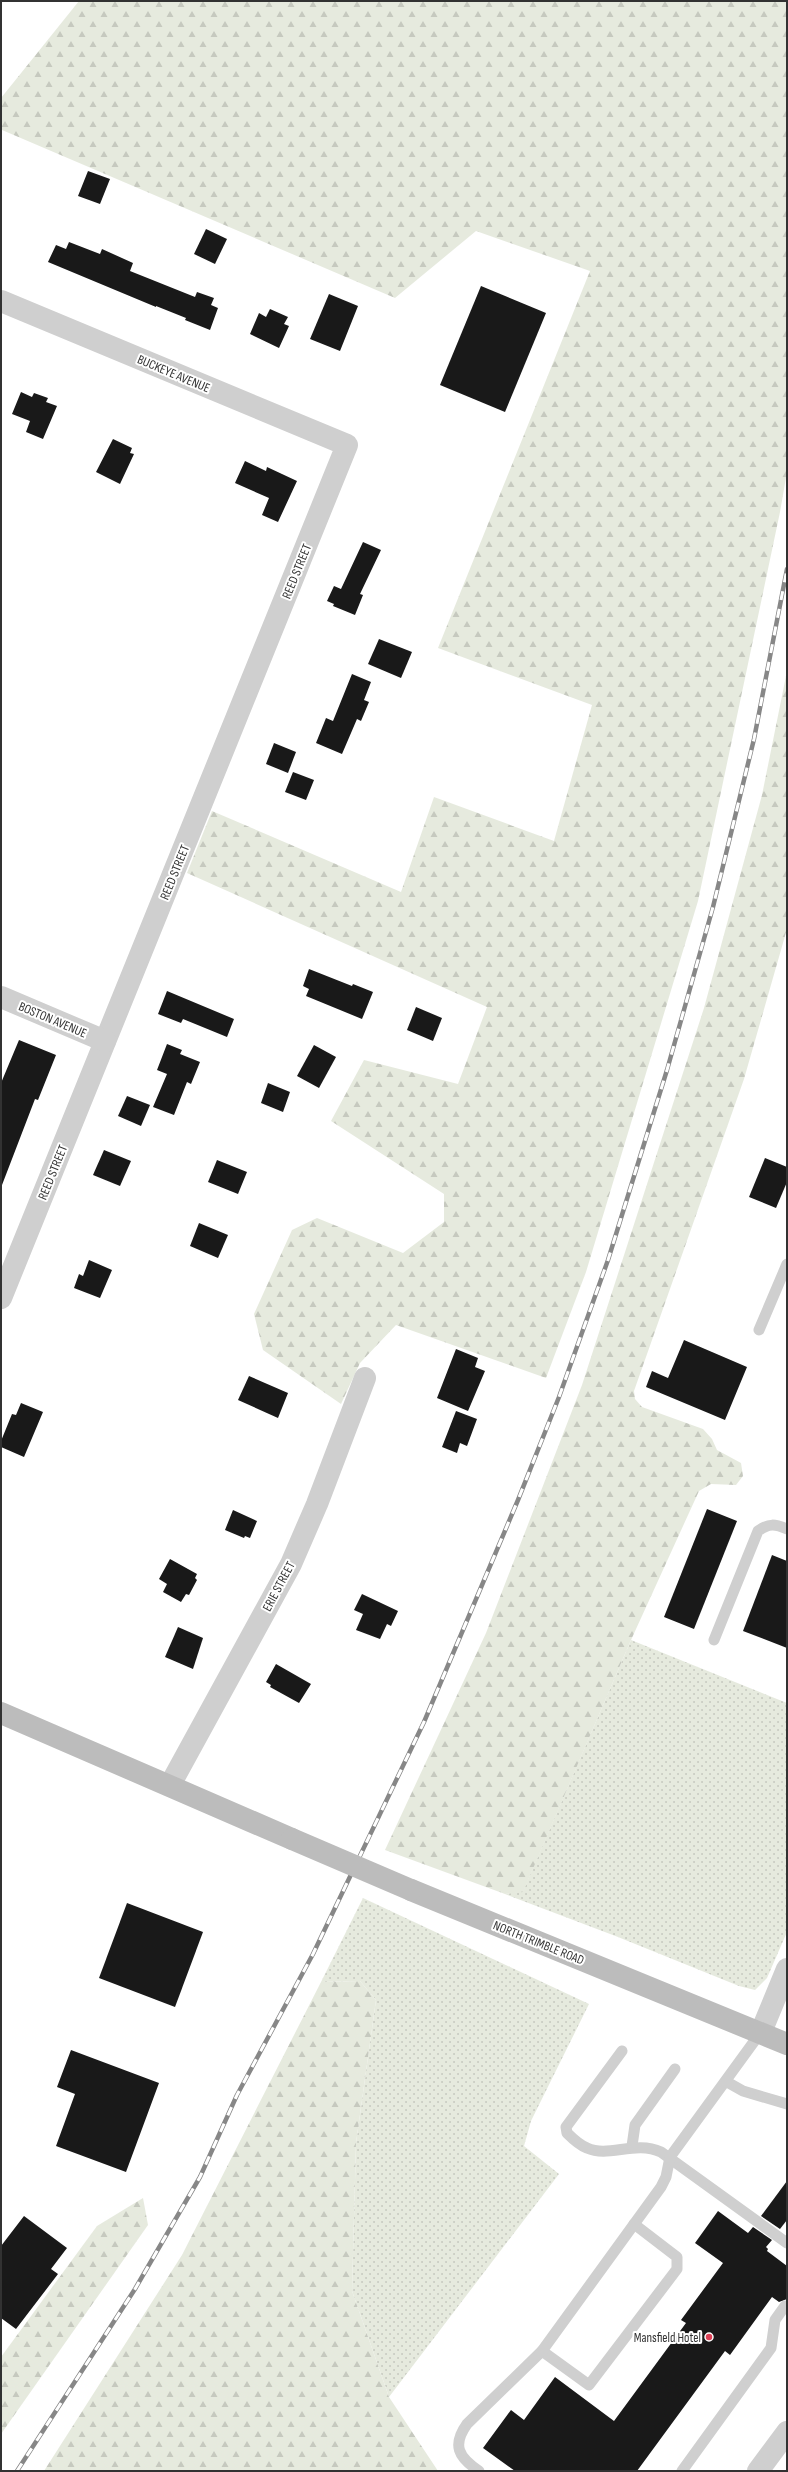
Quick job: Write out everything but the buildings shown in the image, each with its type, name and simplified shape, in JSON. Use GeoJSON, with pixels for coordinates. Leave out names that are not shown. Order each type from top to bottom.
{"type":"FeatureCollection","features":[{"type":"Feature","properties":{"kind":"main road","name":"NORTH TRIMBLE ROAD"},"geometry":{"type":"LineString","coordinates":[[1,1713],[411,1890],[761,2032],[787,2044]]}},
{"type":"Feature","properties":{"kind":"street","name":"BUCKEYE AVENUE"},"geometry":{"type":"LineString","coordinates":[[1,301],[347,446]]}},
{"type":"Feature","properties":{"kind":"street","name":"REED STREET"},"geometry":{"type":"LineString","coordinates":[[1,1298],[347,446]]}},
{"type":"Feature","properties":{"kind":"street","name":"BOSTON AVENUE"},"geometry":{"type":"LineString","coordinates":[[1,997],[105,1041]]}},
{"type":"Feature","properties":{"kind":"street","name":"ERIE STREET"},"geometry":{"type":"LineString","coordinates":[[170,1785],[291,1564],[317,1504],[365,1378]]}},
{"type":"Feature","properties":{"kind":"street"},"geometry":{"type":"LineString","coordinates":[[761,2032],[787,1969]]}},
{"type":"Feature","properties":{"kind":"street"},"geometry":{"type":"LineString","coordinates":[[758,2471],[787,2432]]}},
{"type":"Feature","properties":{"kind":"lane"},"geometry":{"type":"LineString","coordinates":[[759,1330],[787,1264]]}},
{"type":"Feature","properties":{"kind":"lane"},"geometry":{"type":"LineString","coordinates":[[714,1640],[758,1531],[766,1526],[775,1524],[787,1529]]}},
{"type":"Feature","properties":{"kind":"lane"},"geometry":{"type":"LineString","coordinates":[[479,2471],[463,2458],[458,2447],[459,2436],[468,2424],[542,2351],[661,2187],[666,2177],[670,2157],[727,2082],[761,2032]]}},
{"type":"Feature","properties":{"kind":"lane"},"geometry":{"type":"LineString","coordinates":[[622,2051],[566,2127],[567,2133],[588,2149],[604,2150],[632,2146],[652,2148],[670,2157],[787,2243]]}},
{"type":"Feature","properties":{"kind":"lane"},"geometry":{"type":"LineString","coordinates":[[632,2146],[635,2126],[675,2069]]}},
{"type":"Feature","properties":{"kind":"lane"},"geometry":{"type":"LineString","coordinates":[[727,2082],[743,2091],[787,2104]]}},
{"type":"Feature","properties":{"kind":"lane"},"geometry":{"type":"LineString","coordinates":[[542,2351],[583,2383],[589,2385],[594,2382],[677,2269],[677,2257],[634,2224]]}},
{"type":"Feature","properties":{"kind":"lane"},"geometry":{"type":"LineString","coordinates":[[682,2471],[771,2348],[775,2320],[785,2306]]}},
{"type":"Feature","properties":{"kind":"green space"},"geometry":{"type":"Polygon","coordinates":[[[79,1],[787,1],[787,472],[780,512],[698,901],[586,1272],[546,1378],[396,1325],[360,1363],[341,1404],[263,1350],[254,1314],[292,1230],[317,1218],[403,1253],[444,1222],[444,1194],[331,1121],[364,1060],[458,1084],[487,1007],[187,873],[212,811],[401,892],[434,797],[554,841],[592,705],[438,648],[590,271],[476,231],[395,298],[2,130],[1,98],[79,1]]]}},
{"type":"Feature","properties":{"kind":"green space"},"geometry":{"type":"Polygon","coordinates":[[[787,671],[787,929],[744,1079],[634,1391],[635,1399],[642,1407],[703,1429],[712,1439],[717,1450],[741,1463],[743,1476],[736,1485],[711,1484],[699,1491],[631,1640],[523,1892],[505,1894],[385,1850],[486,1633],[582,1385],[704,1008],[762,795],[787,671]]]}},
{"type":"Feature","properties":{"kind":"green space"},"geometry":{"type":"Polygon","coordinates":[[[631,1640],[787,1703],[787,1932],[767,1978],[755,1990],[739,1986],[618,1937],[505,1894],[523,1891],[631,1640]]]}},
{"type":"Feature","properties":{"kind":"green space"},"geometry":{"type":"Polygon","coordinates":[[[363,1898],[589,2004],[531,2121],[524,2146],[559,2174],[389,2397],[352,2291],[356,2143],[376,2000],[360,1981],[321,1982],[363,1898]]]}},
{"type":"Feature","properties":{"kind":"green space"},"geometry":{"type":"Polygon","coordinates":[[[360,1981],[376,2000],[356,2143],[352,2291],[389,2397],[438,2471],[44,2471],[182,2255],[321,1982],[360,1981]]]}},
{"type":"Feature","properties":{"kind":"green space"},"geometry":{"type":"Polygon","coordinates":[[[143,2198],[148,2225],[1,2434],[1,2357],[97,2226],[143,2198]]]}},
{"type":"Feature","properties":{"kind":"railway"},"geometry":{"type":"LineString","coordinates":[[17,2471],[135,2289],[200,2177],[237,2095],[313,1954],[424,1722],[518,1500],[559,1397],[608,1260],[667,1070],[713,907],[754,739],[787,569]]}},
{"type":"Feature","properties":{"kind":"place","name":"Mansfield Hotel"},"geometry":{"type":"Point","coordinates":[709,2337]}}]}
